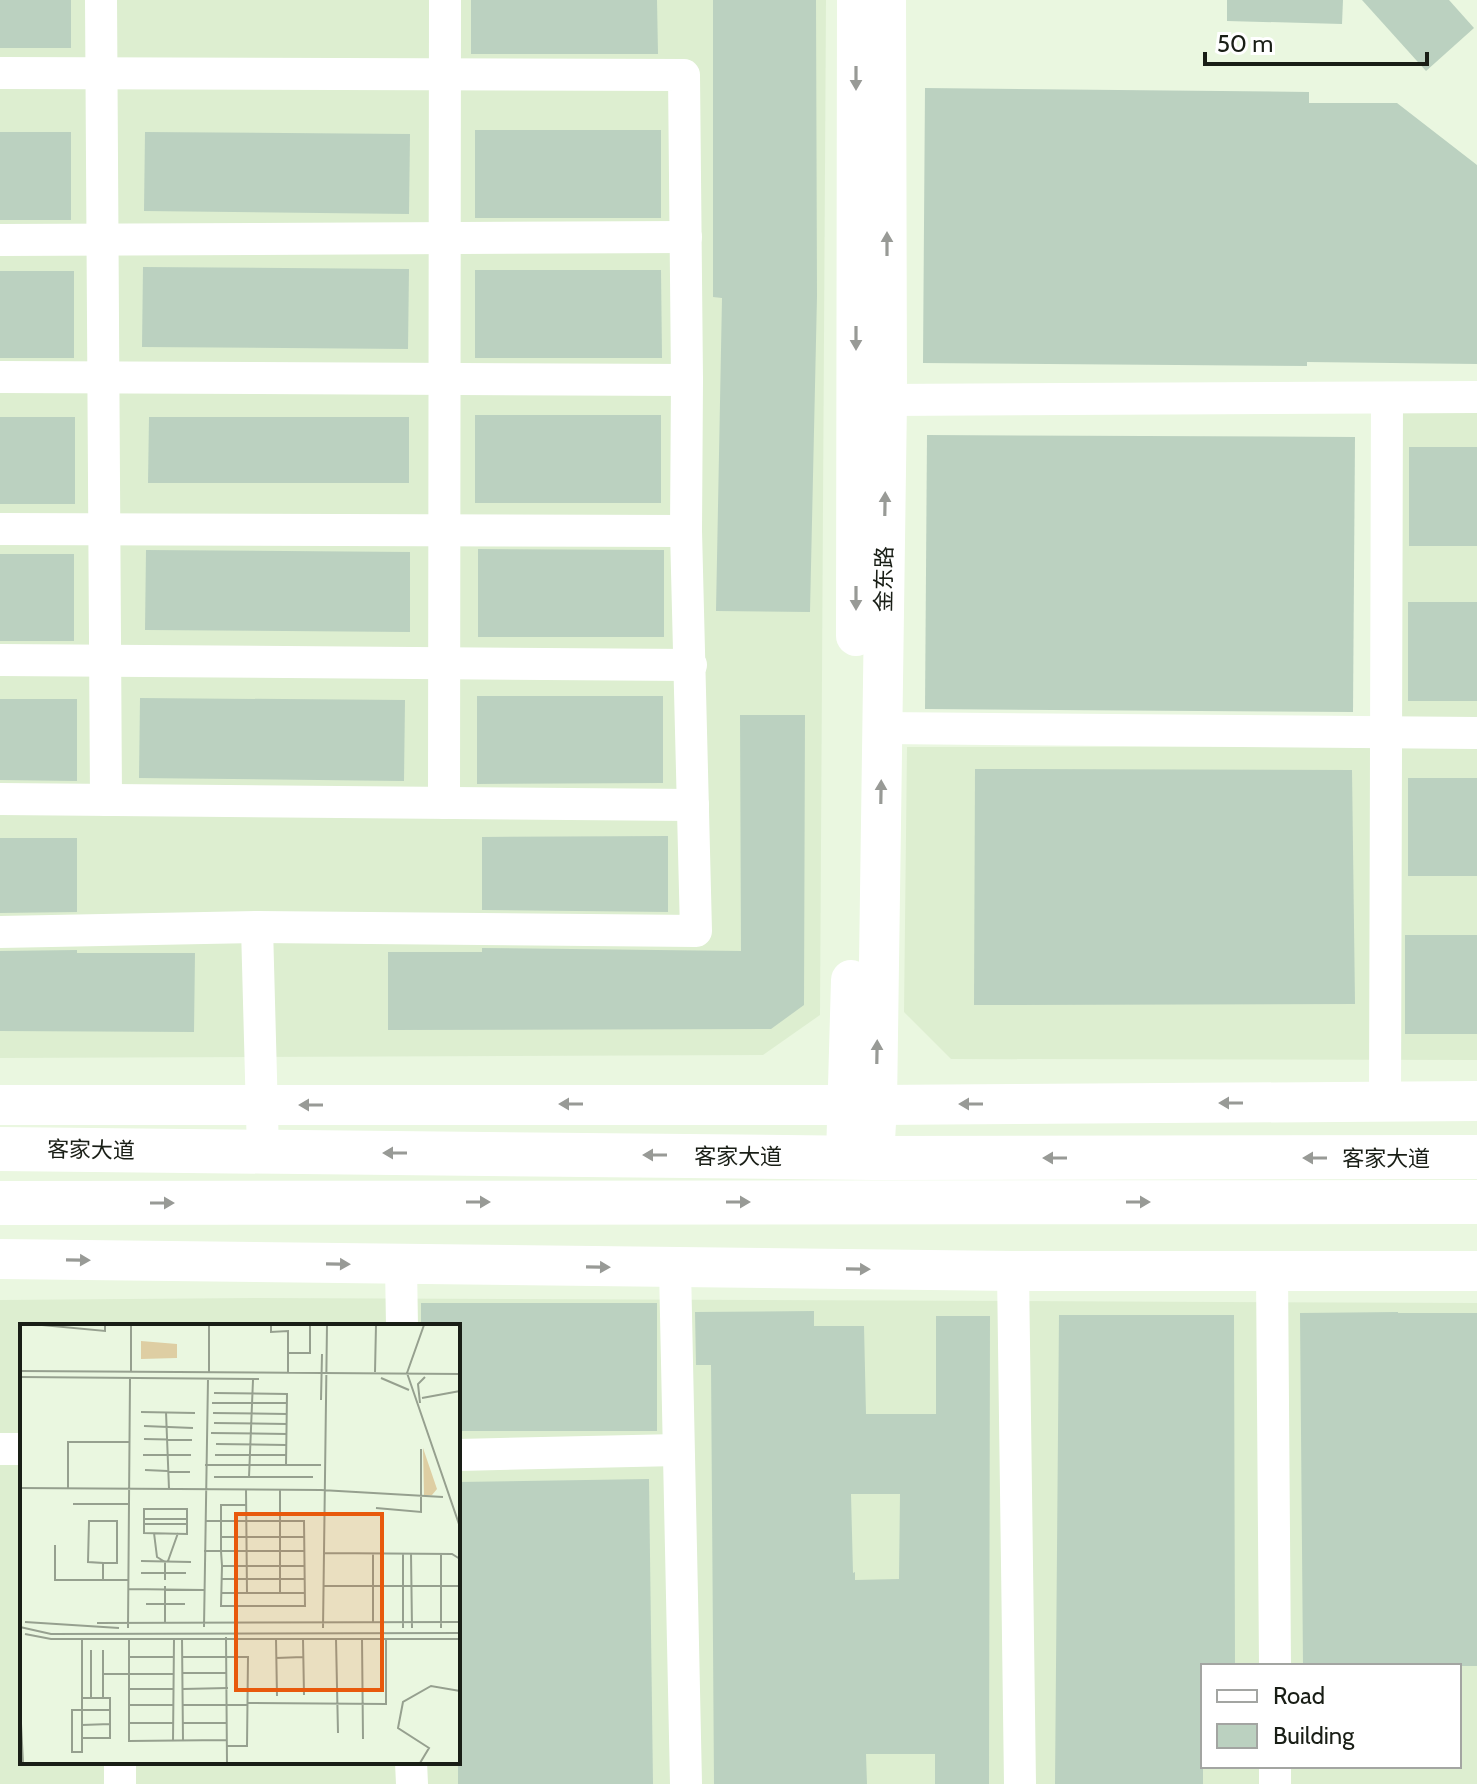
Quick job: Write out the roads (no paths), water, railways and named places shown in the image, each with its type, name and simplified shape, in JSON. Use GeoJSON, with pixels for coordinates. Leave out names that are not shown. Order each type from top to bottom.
{"type":"FeatureCollection","features":[{"type":"Feature","properties":{"kind":"main road","name":"客家大道"},"geometry":{"type":"LineString","coordinates":[[0,1149],[860,1157],[1477,1157]]}},
{"type":"Feature","properties":{"kind":"main road","name":"客家大道"},"geometry":{"type":"LineString","coordinates":[[0,1203],[1477,1202]]}},
{"type":"Feature","properties":{"kind":"street"},"geometry":{"type":"LineString","coordinates":[[101,0],[106,800]]}},
{"type":"Feature","properties":{"kind":"street"},"geometry":{"type":"LineString","coordinates":[[444,803],[445,0]]}},
{"type":"Feature","properties":{"kind":"street","name":"金东路"},"geometry":{"type":"LineString","coordinates":[[857,0],[856,728],[862,1104]]}},
{"type":"Feature","properties":{"kind":"street","name":"金东路"},"geometry":{"type":"LineString","coordinates":[[860,1157],[882,728],[887,400],[886,0]]}},
{"type":"Feature","properties":{"kind":"street"},"geometry":{"type":"LineString","coordinates":[[0,73],[684,75],[686,531],[696,931],[257,927],[0,932]]}},
{"type":"Feature","properties":{"kind":"street"},"geometry":{"type":"LineString","coordinates":[[0,240],[686,237]]}},
{"type":"Feature","properties":{"kind":"street"},"geometry":{"type":"LineString","coordinates":[[0,377],[687,380]]}},
{"type":"Feature","properties":{"kind":"street"},"geometry":{"type":"LineString","coordinates":[[887,400],[1477,397]]}},
{"type":"Feature","properties":{"kind":"street"},"geometry":{"type":"LineString","coordinates":[[1385,1102],[1387,398]]}},
{"type":"Feature","properties":{"kind":"street"},"geometry":{"type":"LineString","coordinates":[[0,529],[686,531]]}},
{"type":"Feature","properties":{"kind":"street"},"geometry":{"type":"LineString","coordinates":[[0,660],[691,665]]}},
{"type":"Feature","properties":{"kind":"street"},"geometry":{"type":"LineString","coordinates":[[882,728],[1477,733]]}},
{"type":"Feature","properties":{"kind":"street"},"geometry":{"type":"LineString","coordinates":[[0,799],[693,805]]}},
{"type":"Feature","properties":{"kind":"street"},"geometry":{"type":"LineString","coordinates":[[257,927],[263,1152]]}},
{"type":"Feature","properties":{"kind":"street"},"geometry":{"type":"LineString","coordinates":[[0,1105],[1477,1101]]}},
{"type":"Feature","properties":{"kind":"street"},"geometry":{"type":"LineString","coordinates":[[0,1259],[1013,1271],[1477,1271]]}},
{"type":"Feature","properties":{"kind":"street"},"geometry":{"type":"LineString","coordinates":[[401,1265],[402,1324]]}},
{"type":"Feature","properties":{"kind":"street"},"geometry":{"type":"LineString","coordinates":[[675,1268],[686,1784]]}},
{"type":"Feature","properties":{"kind":"street"},"geometry":{"type":"LineString","coordinates":[[1013,1271],[1020,1784]]}},
{"type":"Feature","properties":{"kind":"street"},"geometry":{"type":"LineString","coordinates":[[1272,1271],[1275,1664]]}},
{"type":"Feature","properties":{"kind":"street"},"geometry":{"type":"LineString","coordinates":[[460,1455],[678,1450]]}},
{"type":"Feature","properties":{"kind":"street"},"geometry":{"type":"LineString","coordinates":[[411,1764],[412,1784]]}}]}
